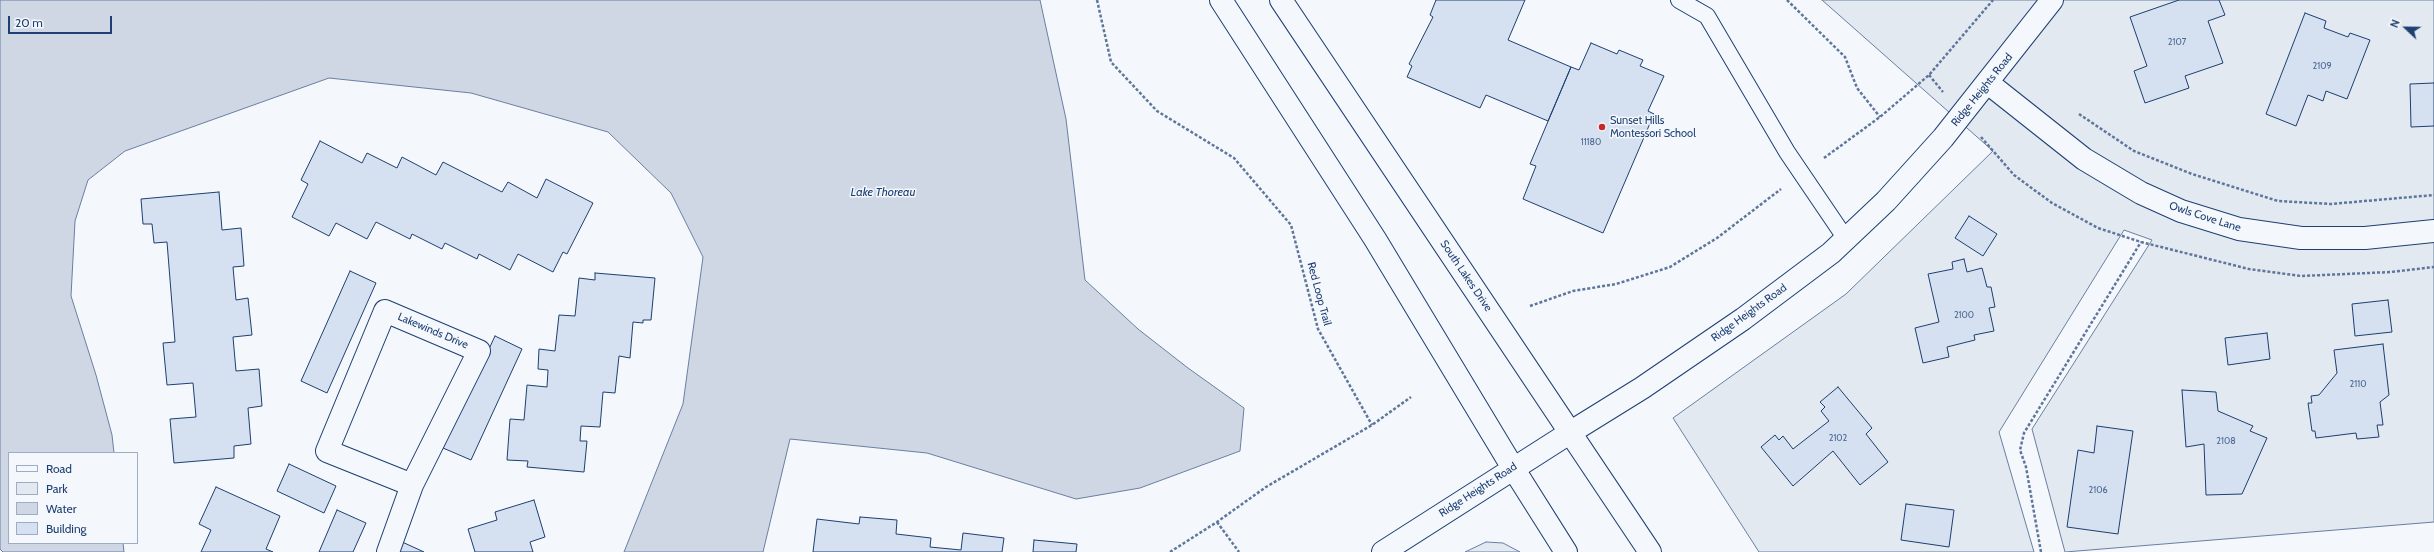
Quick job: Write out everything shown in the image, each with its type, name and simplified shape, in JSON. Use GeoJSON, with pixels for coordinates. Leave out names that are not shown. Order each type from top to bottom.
{"type":"FeatureCollection","features":[{"type":"Feature","properties":{"kind":"street"},"geometry":{"type":"LineString","coordinates":[[1222,0],[1375,239],[1513,468],[1566,552]]}},
{"type":"Feature","properties":{"kind":"street","name":"South Lakes Drive"},"geometry":{"type":"LineString","coordinates":[[1281,0],[1650,552]]}},
{"type":"Feature","properties":{"kind":"street","name":"Ridge Heights Road"},"geometry":{"type":"LineString","coordinates":[[1383,552],[1513,468],[1642,388],[1743,319],[1831,253],[1886,201],[1962,114],[2052,0]]}},
{"type":"Feature","properties":{"kind":"street","name":"Owls Cove Lane"},"geometry":{"type":"LineString","coordinates":[[1988,83],[2084,159],[2141,193],[2181,211],[2239,229],[2301,238],[2365,238],[2434,231]]}},
{"type":"Feature","properties":{"kind":"street","name":"Lakewinds Drive"},"geometry":{"type":"LineString","coordinates":[[388,552],[412,484],[479,351],[385,311],[327,452],[412,484]]}},
{"type":"Feature","properties":{"kind":"lane"},"geometry":{"type":"LineString","coordinates":[[1679,0],[1707,16],[1787,152],[1846,239]]}},
{"type":"Feature","properties":{"kind":"path","name":"Red Loop Trail"},"geometry":{"type":"LineString","coordinates":[[1097,0],[1111,62],[1157,111],[1234,158],[1291,225],[1318,329],[1372,425]]}},
{"type":"Feature","properties":{"kind":"path"},"geometry":{"type":"LineString","coordinates":[[1787,0],[1845,57],[1857,88],[1880,117]]}},
{"type":"Feature","properties":{"kind":"path"},"geometry":{"type":"LineString","coordinates":[[1530,306],[1573,291],[1616,284],[1670,267],[1717,238],[1802,173],[1880,117],[1929,75],[1993,0]]}},
{"type":"Feature","properties":{"kind":"path"},"geometry":{"type":"LineString","coordinates":[[1929,75],[2014,175],[2052,203],[2098,228],[2141,242],[2024,433],[2020,450],[2026,467],[2041,552]]}},
{"type":"Feature","properties":{"kind":"path"},"geometry":{"type":"LineString","coordinates":[[2078,114],[2134,152],[2192,174],[2278,201],[2331,204],[2434,195]]}},
{"type":"Feature","properties":{"kind":"path"},"geometry":{"type":"LineString","coordinates":[[1170,552],[1217,522],[1266,487],[1372,425],[1411,397]]}},
{"type":"Feature","properties":{"kind":"path"},"geometry":{"type":"LineString","coordinates":[[1217,522],[1239,552]]}},
{"type":"Feature","properties":{"kind":"green space"},"geometry":{"type":"Polygon","coordinates":[[[1822,0],[2434,0],[2434,522],[2065,552],[2032,429],[2152,240],[2124,230],[1999,432],[2034,552],[1759,552],[1673,418],[1846,294],[1993,151],[1822,0]]]}},
{"type":"Feature","properties":{"kind":"green space"},"geometry":{"type":"Polygon","coordinates":[[[1486,542],[1503,543],[1520,552],[1465,552],[1486,542]]]}},
{"type":"Feature","properties":{"kind":"water","name":"Lake Thoreau"},"geometry":{"type":"Polygon","coordinates":[[[0,0],[1040,0],[1066,119],[1085,280],[1138,329],[1188,368],[1244,408],[1240,451],[1140,488],[1076,499],[927,453],[790,439],[763,552],[624,552],[683,404],[703,257],[671,193],[608,132],[471,93],[329,78],[125,151],[88,180],[75,221],[71,296],[96,375],[112,435],[114,452],[8,452],[8,544],[123,544],[124,552],[3,552],[0,549],[0,0]]]}},
{"type":"Feature","properties":{"kind":"building"},"geometry":{"type":"Polygon","coordinates":[[[1436,0],[1525,0],[1508,40],[1571,67],[1548,121],[1486,95],[1480,108],[1407,77],[1412,66],[1409,64],[1433,17],[1430,15],[1436,0]]]}},
{"type":"Feature","properties":{"kind":"building"},"geometry":{"type":"Polygon","coordinates":[[[2179,0],[2219,0],[2225,15],[2208,21],[2223,63],[2185,76],[2189,88],[2145,103],[2134,71],[2147,66],[2130,17],[2179,0]]]}},
{"type":"Feature","properties":{"kind":"building"},"geometry":{"type":"Polygon","coordinates":[[[2305,13],[2326,21],[2324,28],[2348,37],[2350,33],[2370,40],[2347,99],[2326,91],[2323,101],[2308,95],[2296,126],[2266,114],[2305,13]]]}},
{"type":"Feature","properties":{"kind":"building","name":"Sunset Hills Montessori School"},"geometry":{"type":"Polygon","coordinates":[[[1591,43],[1617,54],[1619,50],[1643,60],[1640,66],[1664,76],[1648,111],[1654,114],[1603,233],[1523,199],[1536,166],[1530,164],[1571,67],[1579,70],[1591,43]]]}},
{"type":"Feature","properties":{"kind":"building"},"geometry":{"type":"Polygon","coordinates":[[[2434,83],[2434,126],[2411,127],[2410,84],[2434,83]]]}},
{"type":"Feature","properties":{"kind":"building"},"geometry":{"type":"Polygon","coordinates":[[[320,141],[362,163],[367,153],[397,168],[402,157],[436,175],[443,162],[502,192],[508,182],[537,198],[546,179],[593,203],[567,254],[563,252],[553,272],[518,254],[510,270],[479,254],[477,259],[445,243],[442,249],[412,234],[410,239],[376,222],[367,239],[336,223],[329,236],[292,217],[308,184],[301,180],[320,141]]]}},
{"type":"Feature","properties":{"kind":"building"},"geometry":{"type":"Polygon","coordinates":[[[219,192],[222,230],[241,228],[244,266],[233,267],[236,300],[248,298],[252,335],[233,337],[236,371],[259,369],[262,406],[248,408],[251,444],[234,446],[234,458],[174,463],[170,419],[196,417],[193,383],[167,385],[163,343],[175,342],[167,242],[154,243],[152,224],[143,224],[141,199],[219,192]]]}},
{"type":"Feature","properties":{"kind":"building"},"geometry":{"type":"Polygon","coordinates":[[[1969,216],[1997,234],[1983,256],[1955,238],[1969,216]]]}},
{"type":"Feature","properties":{"kind":"building"},"geometry":{"type":"Polygon","coordinates":[[[1964,259],[1967,272],[1982,268],[1987,287],[1991,287],[1995,307],[1989,308],[1994,331],[1974,335],[1975,340],[1947,347],[1949,357],[1923,363],[1915,328],[1939,322],[1928,274],[1953,269],[1952,262],[1964,259]]]}},
{"type":"Feature","properties":{"kind":"building"},"geometry":{"type":"Polygon","coordinates":[[[350,271],[376,283],[327,393],[301,381],[350,271]]]}},
{"type":"Feature","properties":{"kind":"building"},"geometry":{"type":"Polygon","coordinates":[[[595,273],[655,278],[651,320],[643,320],[643,323],[633,322],[630,358],[619,356],[615,393],[603,392],[600,427],[581,426],[580,441],[587,441],[584,472],[527,467],[528,461],[507,460],[510,419],[524,420],[527,385],[547,387],[548,370],[538,369],[539,349],[555,351],[559,315],[575,316],[579,278],[595,280],[595,273]]]}},
{"type":"Feature","properties":{"kind":"building"},"geometry":{"type":"Polygon","coordinates":[[[2388,300],[2392,332],[2355,336],[2352,304],[2388,300]]]}},
{"type":"Feature","properties":{"kind":"building"},"geometry":{"type":"Polygon","coordinates":[[[2267,333],[2270,359],[2228,365],[2225,338],[2267,333]]]}},
{"type":"Feature","properties":{"kind":"building"},"geometry":{"type":"Polygon","coordinates":[[[495,336],[522,349],[471,460],[443,448],[495,336]]]}},
{"type":"Feature","properties":{"kind":"building"},"geometry":{"type":"Polygon","coordinates":[[[2383,344],[2389,395],[2380,402],[2383,425],[2377,425],[2379,437],[2357,439],[2356,433],[2316,438],[2315,431],[2312,431],[2308,403],[2312,403],[2311,396],[2319,395],[2337,373],[2334,350],[2383,344]]]}},
{"type":"Feature","properties":{"kind":"building"},"geometry":{"type":"Polygon","coordinates":[[[1838,387],[1872,428],[1866,434],[1888,462],[1860,485],[1833,451],[1793,486],[1761,447],[1775,435],[1779,440],[1783,436],[1793,449],[1829,421],[1821,411],[1825,407],[1820,402],[1838,387]]]}},
{"type":"Feature","properties":{"kind":"building"},"geometry":{"type":"Polygon","coordinates":[[[2182,390],[2216,392],[2218,411],[2253,426],[2250,431],[2267,438],[2242,494],[2206,495],[2204,444],[2186,447],[2182,390]]]}},
{"type":"Feature","properties":{"kind":"building"},"geometry":{"type":"Polygon","coordinates":[[[2097,426],[2133,431],[2118,534],[2067,527],[2078,450],[2094,453],[2097,426]]]}},
{"type":"Feature","properties":{"kind":"building"},"geometry":{"type":"Polygon","coordinates":[[[289,464],[336,486],[324,513],[277,491],[289,464]]]}},
{"type":"Feature","properties":{"kind":"building"},"geometry":{"type":"Polygon","coordinates":[[[216,487],[280,516],[266,549],[273,552],[201,552],[211,530],[199,524],[216,487]]]}},
{"type":"Feature","properties":{"kind":"building"},"geometry":{"type":"Polygon","coordinates":[[[534,500],[545,537],[530,542],[533,552],[475,552],[468,529],[497,520],[495,512],[534,500]]]}},
{"type":"Feature","properties":{"kind":"building"},"geometry":{"type":"Polygon","coordinates":[[[1906,504],[1954,510],[1949,547],[1901,540],[1906,504]]]}},
{"type":"Feature","properties":{"kind":"building"},"geometry":{"type":"Polygon","coordinates":[[[337,510],[366,523],[353,552],[319,552],[337,510]]]}},
{"type":"Feature","properties":{"kind":"building"},"geometry":{"type":"Polygon","coordinates":[[[860,517],[897,520],[896,534],[931,538],[930,547],[961,550],[963,533],[1004,538],[1002,552],[813,552],[817,519],[859,524],[860,517]]]}},
{"type":"Feature","properties":{"kind":"building"},"geometry":{"type":"Polygon","coordinates":[[[1034,540],[1077,544],[1076,552],[1033,552],[1034,540]]]}},
{"type":"Feature","properties":{"kind":"building"},"geometry":{"type":"Polygon","coordinates":[[[400,541],[424,552],[395,552],[400,541]]]}},
{"type":"Feature","properties":{"kind":"place","name":"Sunset Hills Montessori School"},"geometry":{"type":"Point","coordinates":[1602,127]}}]}
